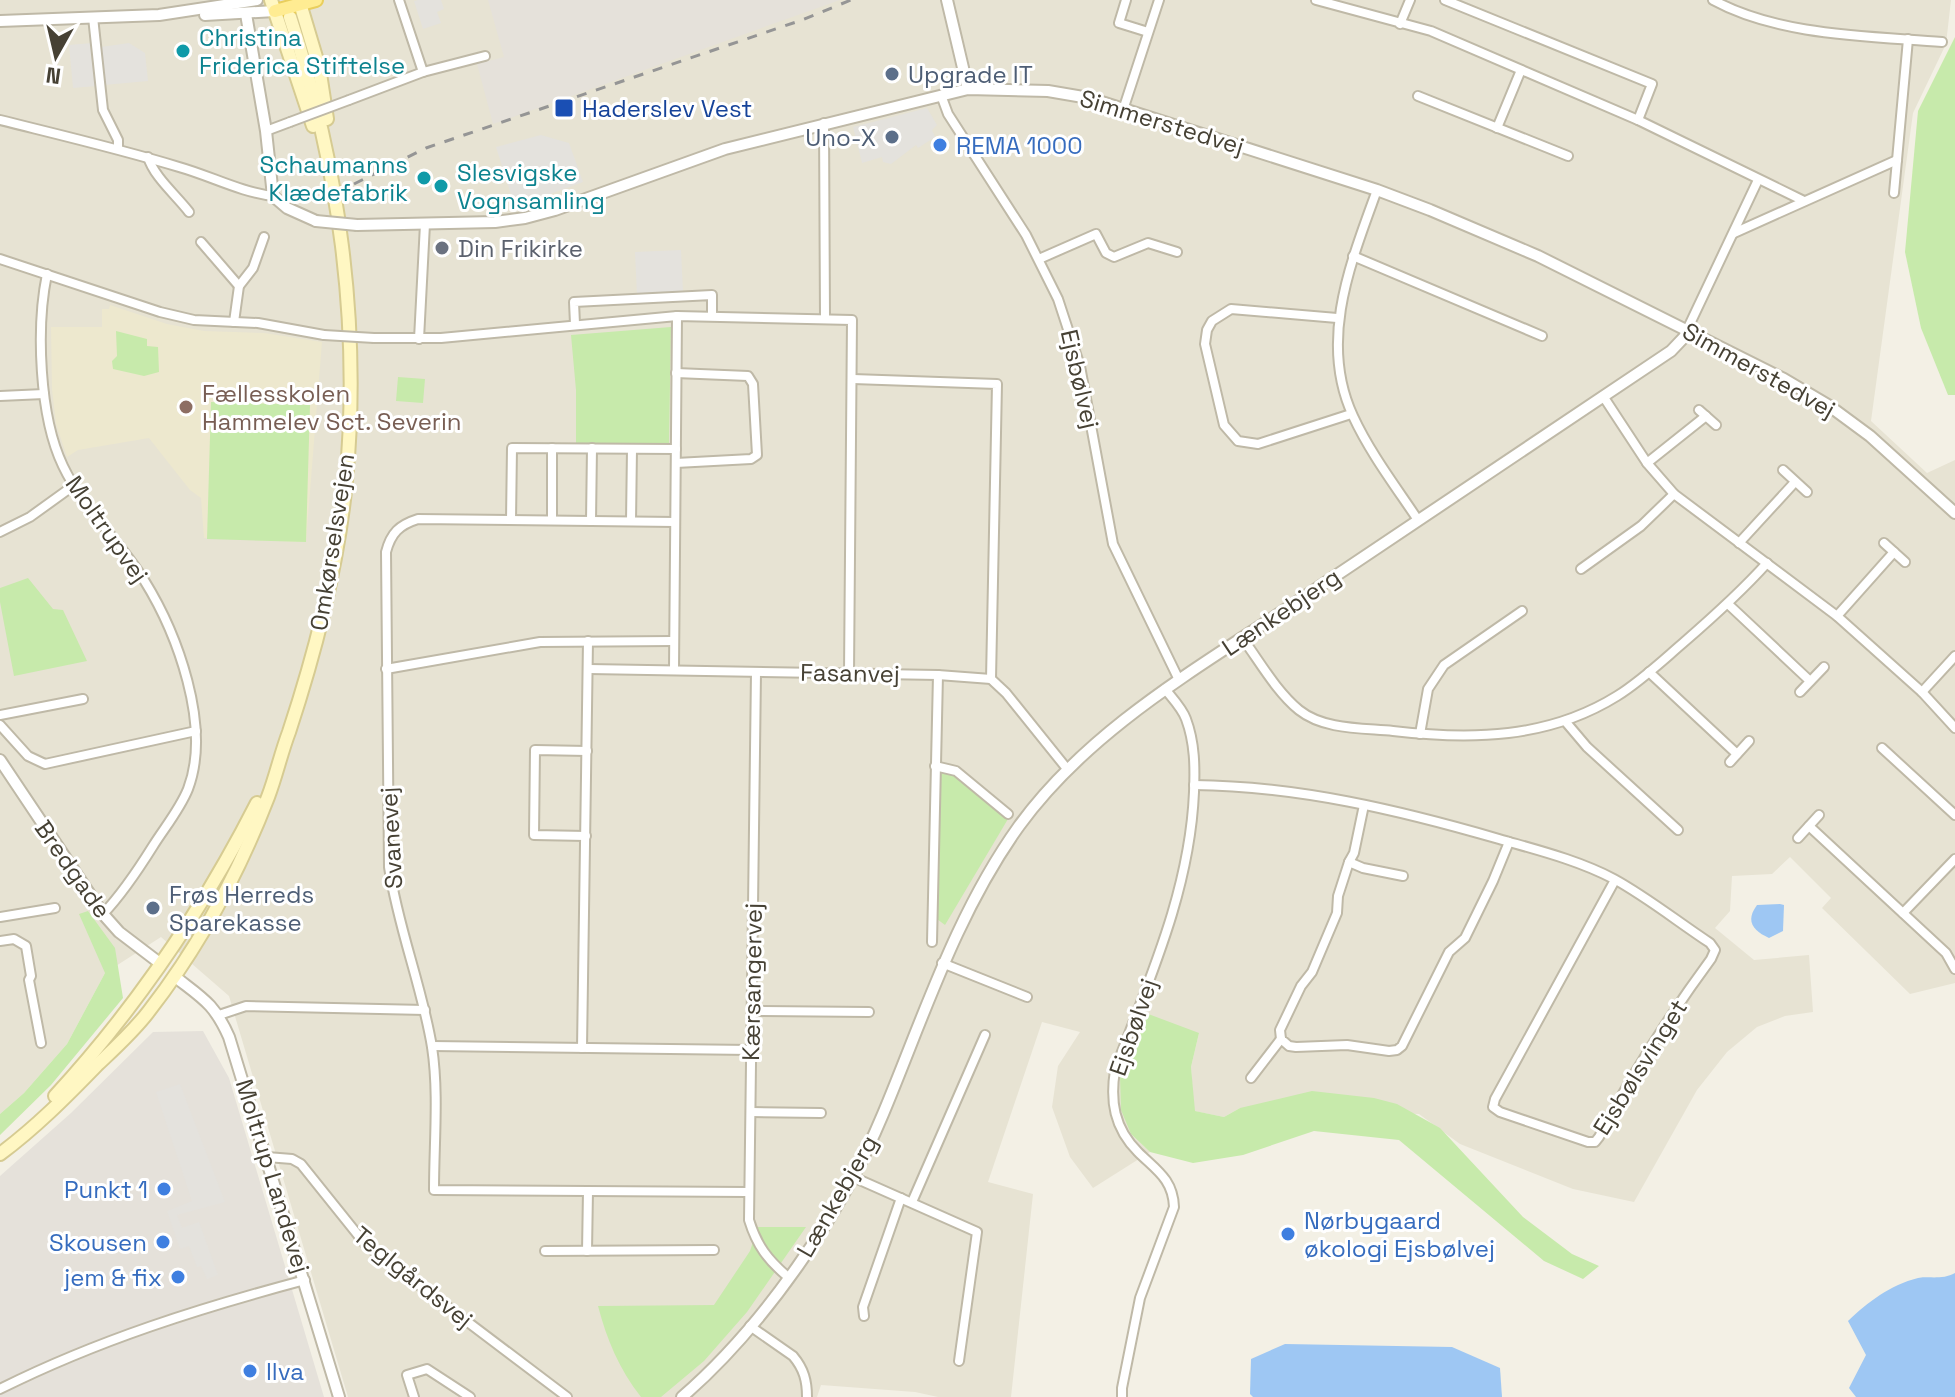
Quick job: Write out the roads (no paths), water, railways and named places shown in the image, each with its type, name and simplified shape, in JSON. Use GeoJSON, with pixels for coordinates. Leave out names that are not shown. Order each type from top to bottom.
{"type":"FeatureCollection","features":[{"type":"Feature","properties":{"kind":"main road"},"geometry":{"type":"LineString","coordinates":[[316,0],[275,4],[304,103],[330,166]]}},
{"type":"Feature","properties":{"kind":"main road"},"geometry":{"type":"LineString","coordinates":[[297,2],[325,100],[330,166]]}},
{"type":"Feature","properties":{"kind":"main road","name":"Omkørselsvejen"},"geometry":{"type":"LineString","coordinates":[[288,734],[263,792],[219,874],[161,964],[126,1014],[78,1072],[0,1154],[27,1134],[148,1012],[208,921],[268,797],[306,679],[321,623],[337,549],[346,482],[350,359],[345,268],[330,166],[309,76],[290,17]]}},
{"type":"Feature","properties":{"kind":"main road"},"geometry":{"type":"LineString","coordinates":[[161,964],[174,976],[179,954],[207,905],[219,874]]}},
{"type":"Feature","properties":{"kind":"main road"},"geometry":{"type":"LineString","coordinates":[[114,1049],[157,987],[161,964]]}},
{"type":"Feature","properties":{"kind":"street"},"geometry":{"type":"LineString","coordinates":[[159,15],[257,0]]}},
{"type":"Feature","properties":{"kind":"street"},"geometry":{"type":"LineString","coordinates":[[399,0],[423,72]]}},
{"type":"Feature","properties":{"kind":"street"},"geometry":{"type":"LineString","coordinates":[[947,0],[968,89]]}},
{"type":"Feature","properties":{"kind":"street"},"geometry":{"type":"LineString","coordinates":[[1126,0],[1119,23],[1148,32]]}},
{"type":"Feature","properties":{"kind":"street"},"geometry":{"type":"LineString","coordinates":[[1124,107],[1159,0]]}},
{"type":"Feature","properties":{"kind":"street"},"geometry":{"type":"LineString","coordinates":[[1316,0],[1431,31],[1638,120],[1804,201]]}},
{"type":"Feature","properties":{"kind":"street"},"geometry":{"type":"LineString","coordinates":[[1400,24],[1410,0]]}},
{"type":"Feature","properties":{"kind":"street"},"geometry":{"type":"LineString","coordinates":[[1445,0],[1652,84],[1638,120]]}},
{"type":"Feature","properties":{"kind":"street"},"geometry":{"type":"LineString","coordinates":[[1713,0],[1760,21],[1787,27],[1942,42]]}},
{"type":"Feature","properties":{"kind":"street"},"geometry":{"type":"LineString","coordinates":[[206,15],[275,4]]}},
{"type":"Feature","properties":{"kind":"street"},"geometry":{"type":"LineString","coordinates":[[0,21],[246,14],[275,4]]}},
{"type":"Feature","properties":{"kind":"street"},"geometry":{"type":"LineString","coordinates":[[0,120],[148,157],[255,194],[273,196],[266,131],[246,14]]}},
{"type":"Feature","properties":{"kind":"street"},"geometry":{"type":"LineString","coordinates":[[93,17],[103,110],[118,140],[118,149]]}},
{"type":"Feature","properties":{"kind":"street"},"geometry":{"type":"LineString","coordinates":[[1894,193],[1908,39]]}},
{"type":"Feature","properties":{"kind":"street"},"geometry":{"type":"LineString","coordinates":[[266,131],[423,72],[485,56]]}},
{"type":"Feature","properties":{"kind":"street"},"geometry":{"type":"LineString","coordinates":[[1497,128],[1521,70]]}},
{"type":"Feature","properties":{"kind":"street","name":"Simmerstedvej"},"geometry":{"type":"LineString","coordinates":[[273,196],[295,213],[316,221],[357,225],[495,222],[552,211],[690,160],[824,123],[968,89],[1048,91],[1089,98],[1377,190],[1538,256],[1784,379],[1828,405],[1870,436],[1955,513]]}},
{"type":"Feature","properties":{"kind":"street","name":"Ejsbølvej"},"geometry":{"type":"LineString","coordinates":[[941,95],[948,114],[1039,259],[1058,299],[1080,366],[1113,544],[1179,680]]}},
{"type":"Feature","properties":{"kind":"street"},"geometry":{"type":"LineString","coordinates":[[1418,96],[1568,156]]}},
{"type":"Feature","properties":{"kind":"street"},"geometry":{"type":"LineString","coordinates":[[824,123],[825,318]]}},
{"type":"Feature","properties":{"kind":"street"},"geometry":{"type":"LineString","coordinates":[[148,157],[152,169],[189,212]]}},
{"type":"Feature","properties":{"kind":"street"},"geometry":{"type":"LineString","coordinates":[[1734,233],[1897,160]]}},
{"type":"Feature","properties":{"kind":"street"},"geometry":{"type":"LineString","coordinates":[[1688,331],[1758,180]]}},
{"type":"Feature","properties":{"kind":"street"},"geometry":{"type":"LineString","coordinates":[[1377,190],[1353,256],[1337,318],[1338,357],[1351,414],[1418,520]]}},
{"type":"Feature","properties":{"kind":"street"},"geometry":{"type":"LineString","coordinates":[[419,339],[425,224]]}},
{"type":"Feature","properties":{"kind":"street"},"geometry":{"type":"LineString","coordinates":[[1039,259],[1096,234],[1106,253],[1114,257],[1148,243],[1177,252]]}},
{"type":"Feature","properties":{"kind":"street"},"geometry":{"type":"LineString","coordinates":[[234,322],[239,286],[253,268],[264,237]]}},
{"type":"Feature","properties":{"kind":"street"},"geometry":{"type":"LineString","coordinates":[[201,242],[239,286]]}},
{"type":"Feature","properties":{"kind":"street"},"geometry":{"type":"LineString","coordinates":[[1353,256],[1542,336]]}},
{"type":"Feature","properties":{"kind":"street"},"geometry":{"type":"LineString","coordinates":[[0,259],[160,312],[194,320],[258,323],[324,335],[419,339],[677,316],[852,320],[849,673]]}},
{"type":"Feature","properties":{"kind":"street","name":"Moltrupvej"},"geometry":{"type":"LineString","coordinates":[[47,274],[42,309],[44,394],[54,443],[73,486],[143,578],[163,615],[180,658],[196,731],[188,790],[123,894],[103,914]]}},
{"type":"Feature","properties":{"kind":"street"},"geometry":{"type":"LineString","coordinates":[[575,324],[574,302],[712,295],[712,316]]}},
{"type":"Feature","properties":{"kind":"street"},"geometry":{"type":"LineString","coordinates":[[1337,318],[1231,309],[1212,321],[1205,344],[1224,425],[1238,441],[1258,444],[1351,414]]}},
{"type":"Feature","properties":{"kind":"street"},"geometry":{"type":"LineString","coordinates":[[674,669],[677,316]]}},
{"type":"Feature","properties":{"kind":"street","name":"Lænkebjerg"},"geometry":{"type":"LineString","coordinates":[[682,1397],[750,1326],[822,1231],[882,1117],[942,963],[970,907],[1020,826],[1068,770],[1165,689],[1671,351],[1688,331]]}},
{"type":"Feature","properties":{"kind":"street"},"geometry":{"type":"LineString","coordinates":[[676,373],[748,376],[753,384],[759,444],[757,455],[751,459],[676,463]]}},
{"type":"Feature","properties":{"kind":"street"},"geometry":{"type":"LineString","coordinates":[[853,379],[997,384],[991,679],[1006,693],[1068,770]]}},
{"type":"Feature","properties":{"kind":"street"},"geometry":{"type":"LineString","coordinates":[[0,396],[44,394]]}},
{"type":"Feature","properties":{"kind":"street"},"geometry":{"type":"LineString","coordinates":[[1603,396],[1647,463],[1674,494],[1837,616],[1922,692],[1955,728]]}},
{"type":"Feature","properties":{"kind":"street"},"geometry":{"type":"LineString","coordinates":[[1647,463],[1702,413],[1716,425]]}},
{"type":"Feature","properties":{"kind":"street"},"geometry":{"type":"LineString","coordinates":[[675,522],[511,520],[512,448],[676,449]]}},
{"type":"Feature","properties":{"kind":"street"},"geometry":{"type":"LineString","coordinates":[[552,448],[552,520]]}},
{"type":"Feature","properties":{"kind":"street"},"geometry":{"type":"LineString","coordinates":[[591,521],[592,448]]}},
{"type":"Feature","properties":{"kind":"street"},"geometry":{"type":"LineString","coordinates":[[631,521],[632,449]]}},
{"type":"Feature","properties":{"kind":"street"},"geometry":{"type":"LineString","coordinates":[[1783,470],[1807,492]]}},
{"type":"Feature","properties":{"kind":"street"},"geometry":{"type":"LineString","coordinates":[[1739,543],[1795,482]]}},
{"type":"Feature","properties":{"kind":"street"},"geometry":{"type":"LineString","coordinates":[[0,532],[30,517],[73,486]]}},
{"type":"Feature","properties":{"kind":"street"},"geometry":{"type":"LineString","coordinates":[[1581,569],[1641,526],[1674,494]]}},
{"type":"Feature","properties":{"kind":"street","name":"Svanevej"},"geometry":{"type":"LineString","coordinates":[[511,520],[418,519],[403,524],[395,531],[386,552],[389,867],[394,905],[425,1010],[432,1046],[435,1069],[434,1190],[588,1191]]}},
{"type":"Feature","properties":{"kind":"street"},"geometry":{"type":"LineString","coordinates":[[1884,543],[1905,562]]}},
{"type":"Feature","properties":{"kind":"street"},"geometry":{"type":"LineString","coordinates":[[1837,616],[1894,552]]}},
{"type":"Feature","properties":{"kind":"street"},"geometry":{"type":"LineString","coordinates":[[1243,639],[1284,695],[1301,711],[1332,724],[1420,734],[1468,737],[1501,735],[1565,721],[1595,709],[1649,672],[1728,604],[1767,563]]}},
{"type":"Feature","properties":{"kind":"street"},"geometry":{"type":"LineString","coordinates":[[1728,604],[1810,681]]}},
{"type":"Feature","properties":{"kind":"street"},"geometry":{"type":"LineString","coordinates":[[1420,734],[1428,689],[1444,665],[1522,611]]}},
{"type":"Feature","properties":{"kind":"street"},"geometry":{"type":"LineString","coordinates":[[582,1048],[588,641]]}},
{"type":"Feature","properties":{"kind":"street"},"geometry":{"type":"LineString","coordinates":[[386,669],[540,642],[673,641]]}},
{"type":"Feature","properties":{"kind":"street"},"geometry":{"type":"LineString","coordinates":[[1922,692],[1955,656]]}},
{"type":"Feature","properties":{"kind":"street"},"geometry":{"type":"LineString","coordinates":[[1800,692],[1824,667]]}},
{"type":"Feature","properties":{"kind":"street","name":"Fasanvej"},"geometry":{"type":"LineString","coordinates":[[589,669],[938,675],[991,679]]}},
{"type":"Feature","properties":{"kind":"street","name":"Kærsangervej"},"geometry":{"type":"LineString","coordinates":[[756,672],[749,1220],[755,1241],[768,1259],[788,1277]]}},
{"type":"Feature","properties":{"kind":"street"},"geometry":{"type":"LineString","coordinates":[[1649,672],[1737,754]]}},
{"type":"Feature","properties":{"kind":"street"},"geometry":{"type":"LineString","coordinates":[[932,942],[938,675]]}},
{"type":"Feature","properties":{"kind":"street","name":"Ejsbølvej"},"geometry":{"type":"LineString","coordinates":[[1122,1397],[1140,1298],[1174,1207],[1173,1194],[1164,1175],[1136,1150],[1122,1131],[1113,1110],[1112,1090],[1115,1070],[1176,905],[1189,849],[1194,785],[1192,738],[1185,715],[1165,689]]}},
{"type":"Feature","properties":{"kind":"street"},"geometry":{"type":"LineString","coordinates":[[0,715],[83,699]]}},
{"type":"Feature","properties":{"kind":"street"},"geometry":{"type":"LineString","coordinates":[[1565,721],[1587,747],[1678,830]]}},
{"type":"Feature","properties":{"kind":"street"},"geometry":{"type":"LineString","coordinates":[[0,725],[28,756],[45,764],[196,731]]}},
{"type":"Feature","properties":{"kind":"street"},"geometry":{"type":"LineString","coordinates":[[1730,762],[1749,741]]}},
{"type":"Feature","properties":{"kind":"street"},"geometry":{"type":"LineString","coordinates":[[1882,748],[1955,815]]}},
{"type":"Feature","properties":{"kind":"street"},"geometry":{"type":"LineString","coordinates":[[586,836],[534,835],[534,779],[535,750],[587,751]]}},
{"type":"Feature","properties":{"kind":"street","name":"Bredgade"},"geometry":{"type":"LineString","coordinates":[[0,760],[103,914],[119,932],[161,964]]}},
{"type":"Feature","properties":{"kind":"street"},"geometry":{"type":"LineString","coordinates":[[935,766],[956,771],[1008,814]]}},
{"type":"Feature","properties":{"kind":"street","name":"Ejsbølsvinget"},"geometry":{"type":"LineString","coordinates":[[1194,785],[1299,791],[1442,823],[1509,842],[1590,868],[1615,880],[1715,950],[1633,1074],[1599,1137],[1595,1142],[1588,1142],[1493,1107],[1615,880]]}},
{"type":"Feature","properties":{"kind":"street"},"geometry":{"type":"LineString","coordinates":[[1364,805],[1354,853],[1338,896],[1337,913],[1312,972],[1301,986],[1280,1030],[1281,1039],[1289,1046],[1347,1045],[1389,1051],[1402,1046],[1449,952],[1465,938],[1509,842]]}},
{"type":"Feature","properties":{"kind":"street"},"geometry":{"type":"LineString","coordinates":[[1798,838],[1819,815]]}},
{"type":"Feature","properties":{"kind":"street"},"geometry":{"type":"LineString","coordinates":[[1809,826],[1946,953],[1955,969]]}},
{"type":"Feature","properties":{"kind":"street"},"geometry":{"type":"LineString","coordinates":[[1903,913],[1955,859]]}},
{"type":"Feature","properties":{"kind":"street"},"geometry":{"type":"LineString","coordinates":[[1349,862],[1403,876]]}},
{"type":"Feature","properties":{"kind":"street"},"geometry":{"type":"LineString","coordinates":[[0,917],[55,908]]}},
{"type":"Feature","properties":{"kind":"street"},"geometry":{"type":"LineString","coordinates":[[0,941],[14,939],[26,946],[41,1043]]}},
{"type":"Feature","properties":{"kind":"street"},"geometry":{"type":"LineString","coordinates":[[942,963],[1027,997]]}},
{"type":"Feature","properties":{"kind":"street","name":"Moltrup Landevej"},"geometry":{"type":"LineString","coordinates":[[174,976],[205,998],[219,1015],[237,1059],[339,1397]]}},
{"type":"Feature","properties":{"kind":"street"},"geometry":{"type":"LineString","coordinates":[[219,1015],[246,1006],[425,1010]]}},
{"type":"Feature","properties":{"kind":"street"},"geometry":{"type":"LineString","coordinates":[[752,1011],[869,1012]]}},
{"type":"Feature","properties":{"kind":"street"},"geometry":{"type":"LineString","coordinates":[[912,1202],[985,1035]]}},
{"type":"Feature","properties":{"kind":"street"},"geometry":{"type":"LineString","coordinates":[[1251,1078],[1281,1039]]}},
{"type":"Feature","properties":{"kind":"street"},"geometry":{"type":"LineString","coordinates":[[432,1046],[751,1050]]}},
{"type":"Feature","properties":{"kind":"street"},"geometry":{"type":"LineString","coordinates":[[751,1112],[821,1113]]}},
{"type":"Feature","properties":{"kind":"street","name":"Teglgårdsvej"},"geometry":{"type":"LineString","coordinates":[[267,1157],[292,1159],[301,1164],[366,1245],[567,1397]]}},
{"type":"Feature","properties":{"kind":"street"},"geometry":{"type":"LineString","coordinates":[[853,1177],[977,1232],[959,1361]]}},
{"type":"Feature","properties":{"kind":"street"},"geometry":{"type":"LineString","coordinates":[[587,1251],[588,1191],[748,1192]]}},
{"type":"Feature","properties":{"kind":"street"},"geometry":{"type":"LineString","coordinates":[[864,1316],[863,1307],[901,1198]]}},
{"type":"Feature","properties":{"kind":"street"},"geometry":{"type":"LineString","coordinates":[[545,1251],[714,1250]]}},
{"type":"Feature","properties":{"kind":"street"},"geometry":{"type":"LineString","coordinates":[[0,1389],[62,1359],[144,1327],[305,1280]]}},
{"type":"Feature","properties":{"kind":"street"},"geometry":{"type":"LineString","coordinates":[[750,1326],[799,1363],[807,1383],[807,1397]]}},
{"type":"Feature","properties":{"kind":"street"},"geometry":{"type":"LineString","coordinates":[[414,1397],[407,1375],[427,1369],[470,1397]]}},
{"type":"Feature","properties":{"kind":"water"},"geometry":{"type":"Polygon","coordinates":[[[1757,905],[1784,905],[1783,931],[1769,938],[1752,925],[1753,911],[1757,905]]]}},
{"type":"Feature","properties":{"kind":"water"},"geometry":{"type":"Polygon","coordinates":[[[1955,1273],[1955,1397],[1856,1397],[1849,1388],[1866,1355],[1848,1321],[1898,1285],[1918,1278],[1955,1273]]]}},
{"type":"Feature","properties":{"kind":"water"},"geometry":{"type":"Polygon","coordinates":[[[1285,1344],[1452,1347],[1500,1368],[1502,1397],[1253,1397],[1250,1394],[1251,1359],[1285,1344]]]}},
{"type":"Feature","properties":{"kind":"railway"},"geometry":{"type":"LineString","coordinates":[[354,184],[426,148],[802,20],[851,0]]}},
{"type":"Feature","properties":{"kind":"place","name":"Christina Friderica Stiftelse"},"geometry":{"type":"Point","coordinates":[183,51]}},
{"type":"Feature","properties":{"kind":"place","name":"Upgrade IT"},"geometry":{"type":"Point","coordinates":[892,74]}},
{"type":"Feature","properties":{"kind":"place","name":"Haderslev Vest"},"geometry":{"type":"Point","coordinates":[564,108]}},
{"type":"Feature","properties":{"kind":"place","name":"Uno-X"},"geometry":{"type":"Point","coordinates":[892,137]}},
{"type":"Feature","properties":{"kind":"place","name":"REMA 1000"},"geometry":{"type":"Point","coordinates":[940,145]}},
{"type":"Feature","properties":{"kind":"place","name":"Schaumanns Klædefabrik"},"geometry":{"type":"Point","coordinates":[424,178]}},
{"type":"Feature","properties":{"kind":"place","name":"Slesvigske Vognsamling"},"geometry":{"type":"Point","coordinates":[441,186]}},
{"type":"Feature","properties":{"kind":"place","name":"Din Frikirke"},"geometry":{"type":"Point","coordinates":[442,248]}},
{"type":"Feature","properties":{"kind":"place","name":"Fællesskolen Hammelev Sct. Severin"},"geometry":{"type":"Point","coordinates":[186,407]}},
{"type":"Feature","properties":{"kind":"place","name":"Frøs Herreds Sparekasse"},"geometry":{"type":"Point","coordinates":[153,908]}},
{"type":"Feature","properties":{"kind":"place","name":"Punkt 1"},"geometry":{"type":"Point","coordinates":[164,1189]}},
{"type":"Feature","properties":{"kind":"place","name":"Nørbygaard økologi Ejsbølvej"},"geometry":{"type":"Point","coordinates":[1288,1234]}},
{"type":"Feature","properties":{"kind":"place","name":"Skousen"},"geometry":{"type":"Point","coordinates":[163,1242]}},
{"type":"Feature","properties":{"kind":"place","name":"jem & fix"},"geometry":{"type":"Point","coordinates":[178,1277]}},
{"type":"Feature","properties":{"kind":"place","name":"Ilva"},"geometry":{"type":"Point","coordinates":[250,1371]}}]}
